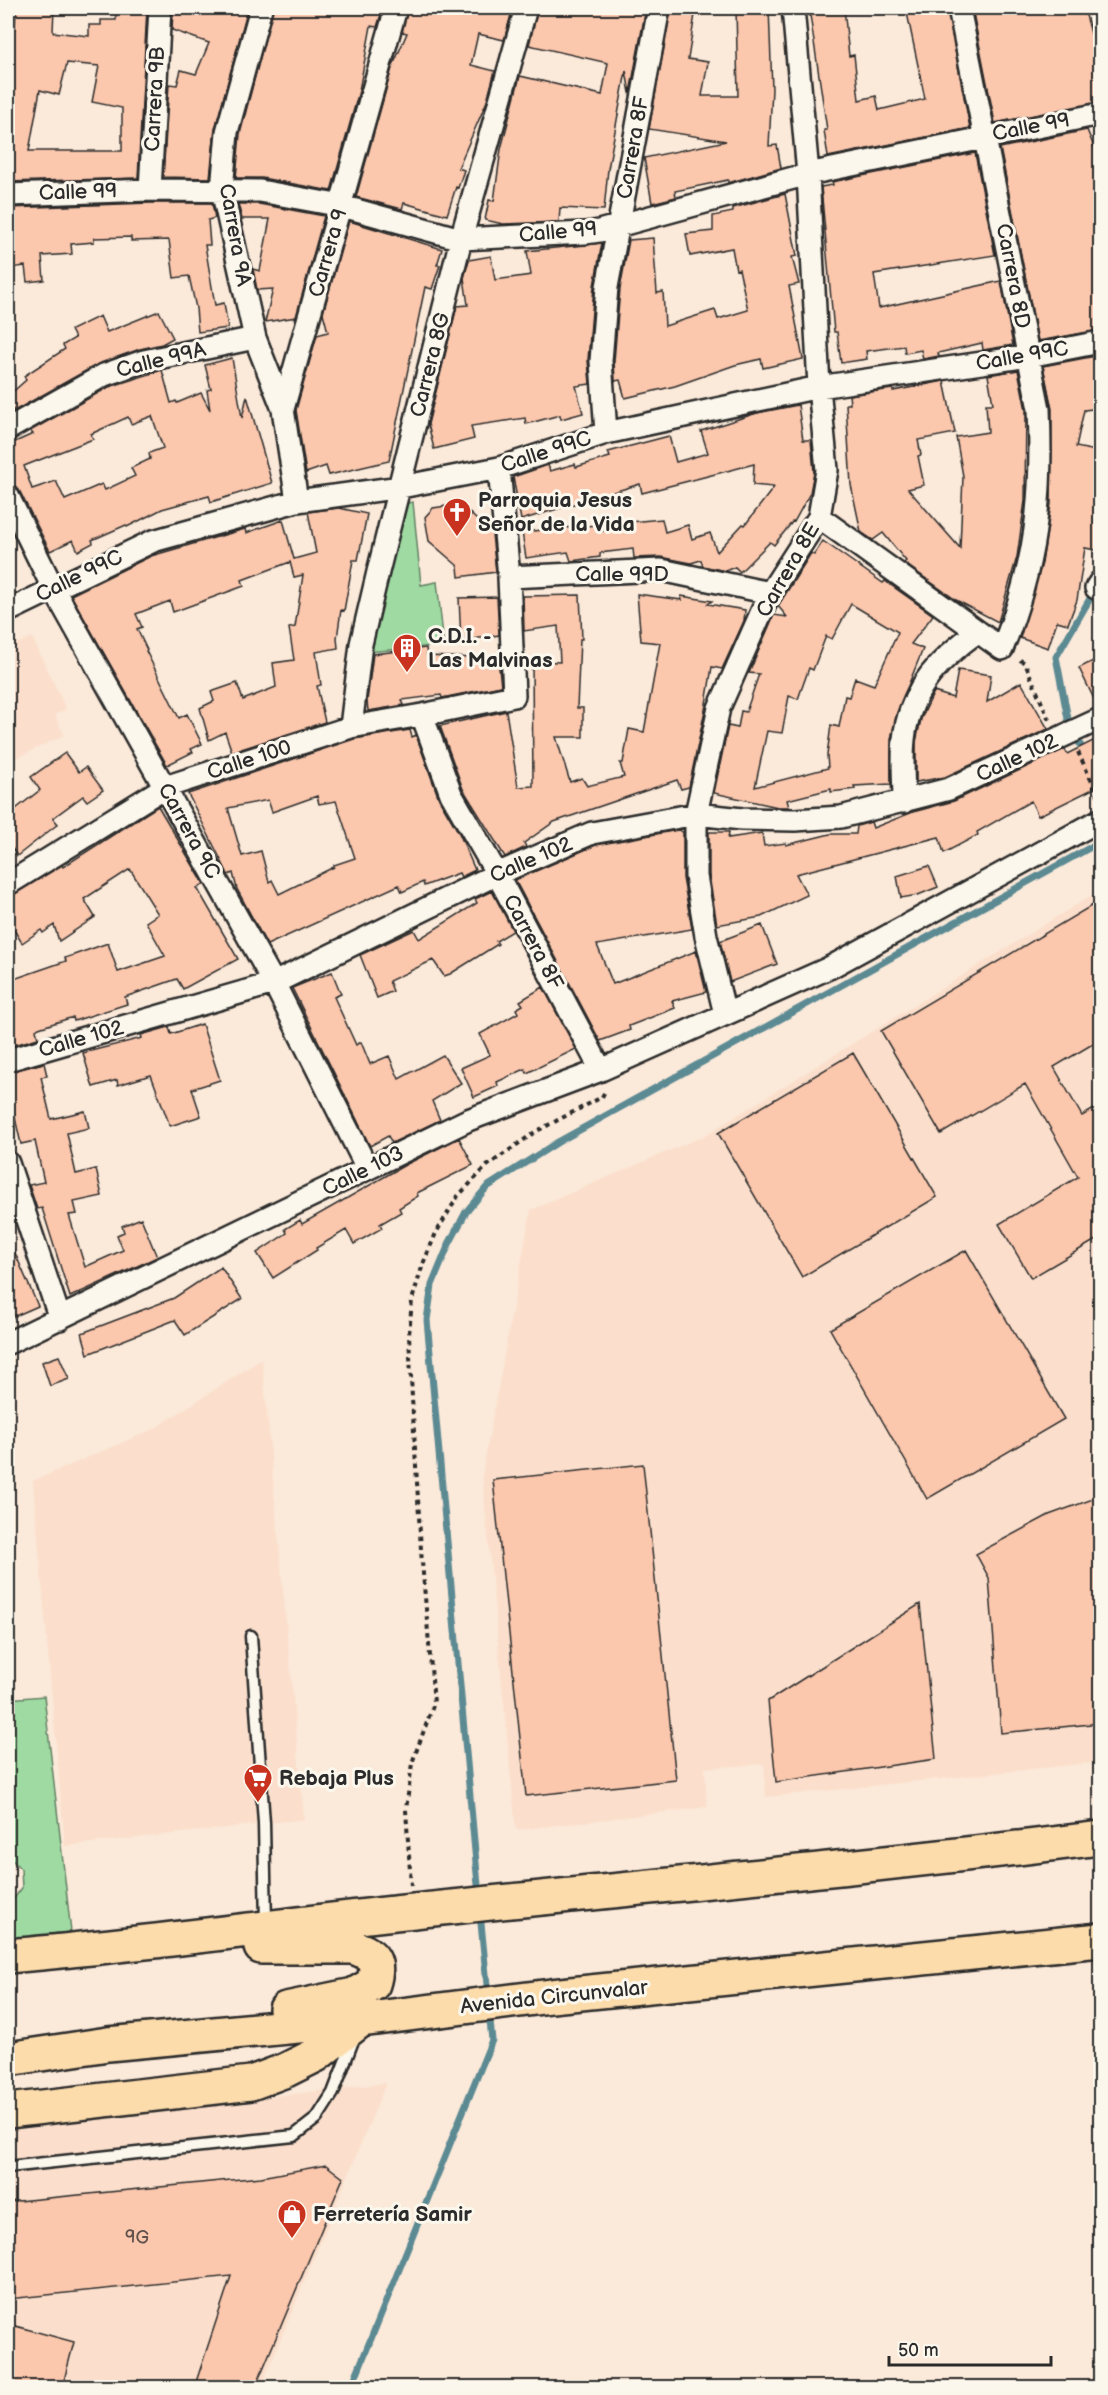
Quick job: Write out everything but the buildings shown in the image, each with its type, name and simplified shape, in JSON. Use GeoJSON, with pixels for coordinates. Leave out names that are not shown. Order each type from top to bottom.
{"type":"FeatureCollection","features":[{"type":"Feature","properties":{"kind":"highway"},"geometry":{"type":"LineString","coordinates":[[8,1956],[110,1947],[413,1911],[1101,1838]]}},
{"type":"Feature","properties":{"kind":"highway","name":"Avenida Circunvalar"},"geometry":{"type":"LineString","coordinates":[[8,2059],[108,2044],[361,2020],[551,1996],[1101,1940]]}},
{"type":"Feature","properties":{"kind":"highway"},"geometry":{"type":"LineString","coordinates":[[108,2044],[354,1995],[373,1984],[377,1972],[374,1960],[366,1951],[352,1947],[110,1947]]}},
{"type":"Feature","properties":{"kind":"highway"},"geometry":{"type":"LineString","coordinates":[[8,2110],[251,2083],[286,2070],[316,2055],[361,2020]]}},
{"type":"Feature","properties":{"kind":"street","name":"Carrera 9B"},"geometry":{"type":"LineString","coordinates":[[150,190],[160,8]]}},
{"type":"Feature","properties":{"kind":"street","name":"Carrera 9A"},"geometry":{"type":"LineString","coordinates":[[261,8],[227,132],[222,190],[259,348],[283,409]]}},
{"type":"Feature","properties":{"kind":"street","name":"Carrera 9"},"geometry":{"type":"LineString","coordinates":[[297,501],[283,409],[396,8]]}},
{"type":"Feature","properties":{"kind":"street","name":"Carrera 8G"},"geometry":{"type":"LineString","coordinates":[[351,727],[361,644],[460,239],[526,8]]}},
{"type":"Feature","properties":{"kind":"street","name":"Carrera 8F"},"geometry":{"type":"LineString","coordinates":[[606,433],[601,361],[608,287],[659,8]]}},
{"type":"Feature","properties":{"kind":"street","name":"Carrera 8E"},"geometry":{"type":"LineString","coordinates":[[725,1014],[705,936],[696,876],[696,814],[719,708],[770,593],[819,517],[827,470],[819,387],[808,174],[793,8]]}},
{"type":"Feature","properties":{"kind":"street","name":"Carrera 8D"},"geometry":{"type":"LineString","coordinates":[[959,8],[1039,409],[1037,520],[1033,551],[1019,607],[1002,649]]}},
{"type":"Feature","properties":{"kind":"street","name":"Calle 99"},"geometry":{"type":"LineString","coordinates":[[8,195],[150,190],[270,192],[342,206],[460,239],[585,233],[808,174],[1101,114]]}},
{"type":"Feature","properties":{"kind":"street","name":"Calle 99C"},"geometry":{"type":"LineString","coordinates":[[8,611],[153,541],[297,501],[401,487],[499,468],[606,433],[819,387],[1029,356],[1101,342]]}},
{"type":"Feature","properties":{"kind":"street"},"geometry":{"type":"LineString","coordinates":[[259,348],[298,359]]}},
{"type":"Feature","properties":{"kind":"street","name":"Calle 99A"},"geometry":{"type":"LineString","coordinates":[[8,429],[104,375],[144,361],[259,348]]}},
{"type":"Feature","properties":{"kind":"street"},"geometry":{"type":"LineString","coordinates":[[499,468],[509,577]]}},
{"type":"Feature","properties":{"kind":"street","name":"Carrera 9C"},"geometry":{"type":"LineString","coordinates":[[8,496],[53,588],[274,983],[368,1168]]}},
{"type":"Feature","properties":{"kind":"street"},"geometry":{"type":"LineString","coordinates":[[819,517],[1002,649]]}},
{"type":"Feature","properties":{"kind":"street","name":"Calle 99D"},"geometry":{"type":"LineString","coordinates":[[509,577],[661,570],[770,593]]}},
{"type":"Feature","properties":{"kind":"street","name":"Calle 100"},"geometry":{"type":"LineString","coordinates":[[8,884],[165,787],[351,727],[514,696],[509,577]]}},
{"type":"Feature","properties":{"kind":"street"},"geometry":{"type":"LineString","coordinates":[[904,802],[903,756],[905,732],[911,712],[931,672],[955,648],[977,632]]}},
{"type":"Feature","properties":{"kind":"street","name":"Carrera 8F"},"geometry":{"type":"LineString","coordinates":[[422,715],[451,794],[497,874],[601,1070]]}},
{"type":"Feature","properties":{"kind":"street","name":"Calle 102"},"geometry":{"type":"LineString","coordinates":[[8,1059],[274,983],[497,874],[592,833],[696,814],[742,819],[795,820],[841,817],[950,789],[1101,719]]}},
{"type":"Feature","properties":{"kind":"street","name":"Calle 103"},"geometry":{"type":"LineString","coordinates":[[8,1343],[468,1120],[601,1070],[829,968],[1101,820]]}},
{"type":"Feature","properties":{"kind":"street"},"geometry":{"type":"LineString","coordinates":[[8,1163],[60,1319]]}},
{"type":"Feature","properties":{"kind":"lane"},"geometry":{"type":"LineString","coordinates":[[251,1636],[264,1823],[267,1929]]}},
{"type":"Feature","properties":{"kind":"lane"},"geometry":{"type":"LineString","coordinates":[[8,2167],[294,2136],[317,2118],[333,2093],[361,2020]]}},
{"type":"Feature","properties":{"kind":"path"},"geometry":{"type":"LineString","coordinates":[[1002,649],[1025,663],[1069,734],[1101,800]]}},
{"type":"Feature","properties":{"kind":"path"},"geometry":{"type":"LineString","coordinates":[[413,1911],[406,1810],[412,1763],[434,1703],[421,1550],[412,1398],[409,1335],[412,1300],[436,1233],[458,1196],[487,1166],[535,1132],[602,1097],[605,1090],[601,1070]]}},
{"type":"Feature","properties":{"kind":"shaded area"},"geometry":{"type":"Polygon","coordinates":[[[32,637],[66,709],[55,715],[64,735],[8,762],[8,648],[32,637]]]}},
{"type":"Feature","properties":{"kind":"shaded area"},"geometry":{"type":"Polygon","coordinates":[[[1100,890],[1100,1762],[766,1797],[764,1764],[705,1768],[707,1807],[516,1830],[482,1475],[531,1210],[704,1136],[1100,890]]]}},
{"type":"Feature","properties":{"kind":"shaded area"},"geometry":{"type":"Polygon","coordinates":[[[262,1359],[304,1819],[65,1846],[33,1481],[154,1429],[262,1359]]]}},
{"type":"Feature","properties":{"kind":"shaded area"},"geometry":{"type":"Polygon","coordinates":[[[386,2083],[261,2387],[8,2387],[8,2128],[386,2083]]]}},
{"type":"Feature","properties":{"kind":"green space"},"geometry":{"type":"Polygon","coordinates":[[[413,502],[421,585],[437,582],[444,645],[368,652],[403,504],[413,502]]]}},
{"type":"Feature","properties":{"kind":"green space"},"geometry":{"type":"Polygon","coordinates":[[[44,1696],[71,1932],[12,1938],[8,1906],[22,1888],[21,1869],[8,1856],[8,1826],[11,1826],[8,1803],[8,1699],[44,1696]]]}},
{"type":"Feature","properties":{"kind":"waterway"},"geometry":{"type":"LineString","coordinates":[[1085,755],[1068,719],[1056,657],[1095,590]]}},
{"type":"Feature","properties":{"kind":"waterway"},"geometry":{"type":"LineString","coordinates":[[479,1896],[427,1320],[432,1285],[449,1244],[466,1212],[487,1187],[558,1142],[1100,842]]}},
{"type":"Feature","properties":{"kind":"waterway"},"geometry":{"type":"LineString","coordinates":[[480,1913],[488,1995]]}},
{"type":"Feature","properties":{"kind":"waterway"},"geometry":{"type":"LineString","coordinates":[[351,2388],[492,2040],[489,2012]]}},
{"type":"Feature","properties":{"kind":"waterway"},"geometry":{"type":"LineString","coordinates":[[1094,2388],[1100,2373]]}},
{"type":"Feature","properties":{"kind":"place","name":"Parroquia Jesus Señor de la Vida"},"geometry":{"type":"Point","coordinates":[457,538]}},
{"type":"Feature","properties":{"kind":"place","name":"C.D.I. - Las Malvinas"},"geometry":{"type":"Point","coordinates":[407,674]}},
{"type":"Feature","properties":{"kind":"place","name":"Rebaja Plus"},"geometry":{"type":"Point","coordinates":[258,1804]}},
{"type":"Feature","properties":{"kind":"place","name":"Ferretería Samir"},"geometry":{"type":"Point","coordinates":[292,2240]}}]}
